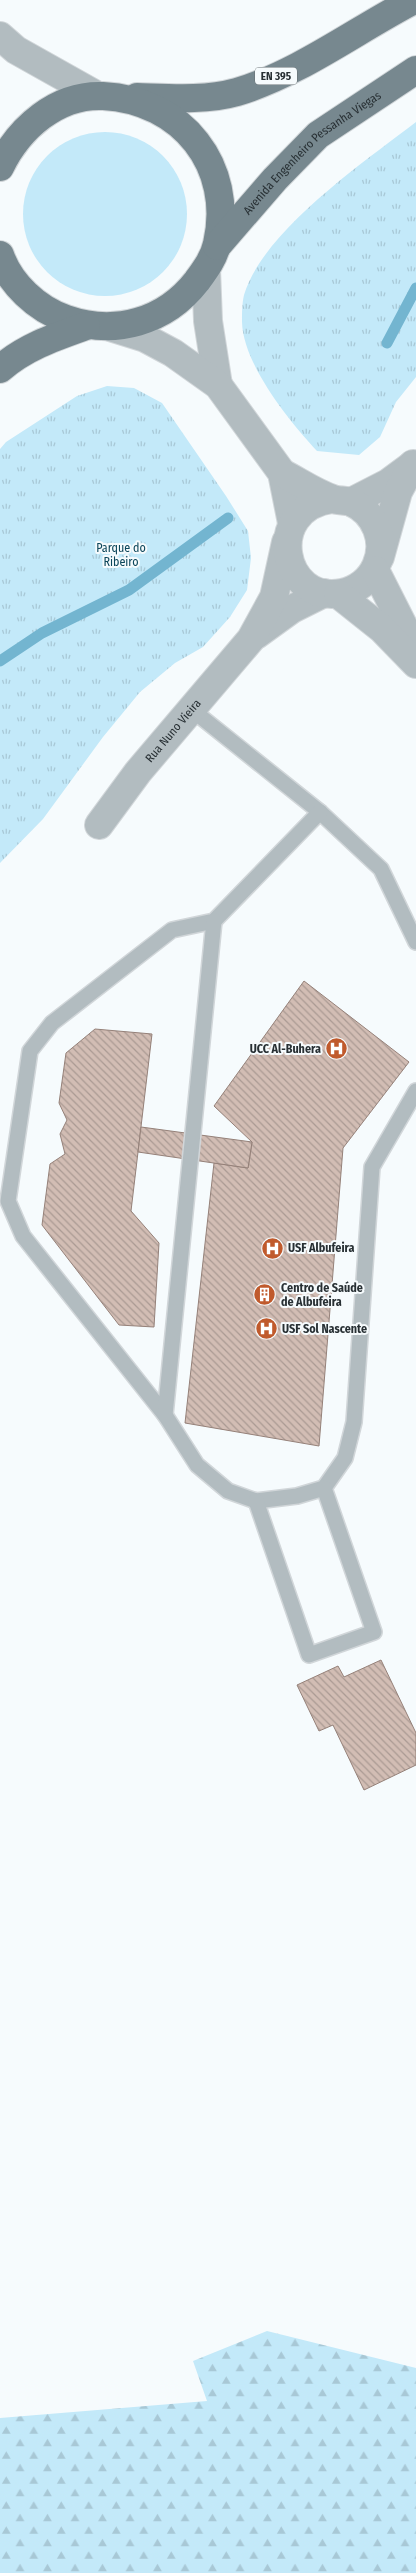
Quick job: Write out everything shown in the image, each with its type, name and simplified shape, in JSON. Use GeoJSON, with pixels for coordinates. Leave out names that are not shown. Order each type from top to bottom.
{"type":"FeatureCollection","features":[{"type":"Feature","properties":{"kind":"main road","name":"EN 395"},"geometry":{"type":"LineString","coordinates":[[0,167],[11,144],[34,120],[64,103],[109,96],[188,98],[236,92],[282,74],[414,0]]}},
{"type":"Feature","properties":{"kind":"main road","name":"Avenida Engenheiro Pessanha Viegas"},"geometry":{"type":"LineString","coordinates":[[86,326],[113,328],[139,323],[163,312],[184,297],[212,257],[263,192],[318,135],[416,70]]}},
{"type":"Feature","properties":{"kind":"main road","name":"EN 395"},"geometry":{"type":"LineString","coordinates":[[109,96],[152,106],[181,124],[203,149],[217,180],[221,213],[212,257]]}},
{"type":"Feature","properties":{"kind":"main road"},"geometry":{"type":"LineString","coordinates":[[0,255],[3,264],[23,293],[52,314],[86,326]]}},
{"type":"Feature","properties":{"kind":"main road"},"geometry":{"type":"LineString","coordinates":[[0,369],[14,357],[44,341],[86,326]]}},
{"type":"Feature","properties":{"kind":"street"},"geometry":{"type":"LineString","coordinates":[[0,36],[16,50],[109,96]]}},
{"type":"Feature","properties":{"kind":"street"},"geometry":{"type":"LineString","coordinates":[[212,257],[208,321],[218,384]]}},
{"type":"Feature","properties":{"kind":"street"},"geometry":{"type":"LineString","coordinates":[[113,328],[152,342],[218,384],[282,473],[289,533],[288,560],[296,575],[308,586],[331,593],[382,629],[416,664]]}},
{"type":"Feature","properties":{"kind":"street"},"geometry":{"type":"LineString","coordinates":[[251,639],[274,597],[289,533],[299,513],[309,506],[342,500],[388,483],[415,463]]}},
{"type":"Feature","properties":{"kind":"street"},"geometry":{"type":"LineString","coordinates":[[251,639],[292,609],[331,593],[359,586],[368,579],[377,564],[398,492],[415,463]]}},
{"type":"Feature","properties":{"kind":"street"},"geometry":{"type":"LineString","coordinates":[[282,473],[365,511],[375,524],[380,540],[377,564],[416,651]]}},
{"type":"Feature","properties":{"kind":"street","name":"Rua Nuno Vieira"},"geometry":{"type":"LineString","coordinates":[[99,825],[138,772],[251,639]]}},
{"type":"Feature","properties":{"kind":"lane"},"geometry":{"type":"LineString","coordinates":[[191,709],[320,812],[381,869],[416,942]]}},
{"type":"Feature","properties":{"kind":"lane"},"geometry":{"type":"LineString","coordinates":[[320,812],[214,922],[172,930],[52,1023],[30,1051],[8,1201],[23,1236],[165,1416],[196,1465],[228,1491],[256,1500],[297,1496],[324,1488],[345,1458],[354,1422],[372,1167],[416,1090]]}},
{"type":"Feature","properties":{"kind":"lane"},"geometry":{"type":"LineString","coordinates":[[165,1416],[214,922]]}},
{"type":"Feature","properties":{"kind":"lane"},"geometry":{"type":"LineString","coordinates":[[256,1500],[309,1655],[374,1632],[324,1488]]}},
{"type":"Feature","properties":{"kind":"green space"},"geometry":{"type":"Polygon","coordinates":[[[416,122],[416,377],[396,402],[380,437],[359,455],[317,451],[269,391],[250,356],[244,338],[242,322],[244,295],[255,271],[272,247],[293,223],[344,177],[416,122]]]}},
{"type":"Feature","properties":{"kind":"green space"},"geometry":{"type":"Polygon","coordinates":[[[97,132],[113,132],[136,138],[151,146],[163,156],[173,168],[181,183],[187,206],[187,222],[181,245],[173,260],[163,272],[151,282],[136,290],[113,296],[97,296],[74,290],[59,282],[37,260],[27,238],[23,222],[23,206],[29,183],[37,168],[59,146],[81,136],[97,132]]]}},
{"type":"Feature","properties":{"kind":"green space","name":"Parque do Ribeiro"},"geometry":{"type":"Polygon","coordinates":[[[107,386],[134,388],[162,403],[226,496],[248,531],[251,558],[247,590],[230,617],[203,647],[175,663],[140,692],[103,737],[43,819],[0,863],[0,449],[6,442],[77,396],[107,386]]]}},
{"type":"Feature","properties":{"kind":"green space"},"geometry":{"type":"Polygon","coordinates":[[[267,2331],[416,2368],[416,2573],[0,2573],[0,2418],[207,2401],[193,2361],[267,2331]]]}},
{"type":"Feature","properties":{"kind":"building","name":"Centro de Saúde de Albufeira"},"geometry":{"type":"Polygon","coordinates":[[[304,981],[409,1062],[343,1148],[319,1446],[185,1423],[214,1163],[248,1168],[252,1142],[214,1106],[304,981]]]}},
{"type":"Feature","properties":{"kind":"building"},"geometry":{"type":"Polygon","coordinates":[[[95,1029],[152,1034],[131,1211],[159,1243],[154,1327],[119,1325],[42,1225],[50,1164],[65,1154],[60,1134],[67,1120],[59,1103],[66,1053],[95,1029]]]}},
{"type":"Feature","properties":{"kind":"building"},"geometry":{"type":"Polygon","coordinates":[[[141,1127],[252,1142],[248,1168],[138,1152],[141,1127]]]}},
{"type":"Feature","properties":{"kind":"building"},"geometry":{"type":"Polygon","coordinates":[[[381,1660],[416,1733],[416,1765],[364,1790],[333,1725],[319,1731],[297,1685],[338,1666],[344,1677],[381,1660]]]}},
{"type":"Feature","properties":{"kind":"waterway"},"geometry":{"type":"LineString","coordinates":[[387,343],[416,288]]}},
{"type":"Feature","properties":{"kind":"waterway"},"geometry":{"type":"LineString","coordinates":[[0,661],[42,633],[129,590],[228,518]]}},
{"type":"Feature","properties":{"kind":"place","name":"UCC Al-Buhera"},"geometry":{"type":"Point","coordinates":[337,1049]}},
{"type":"Feature","properties":{"kind":"place","name":"USF Albufeira"},"geometry":{"type":"Point","coordinates":[272,1248]}},
{"type":"Feature","properties":{"kind":"place","name":"Centro de Saúde de Albufeira"},"geometry":{"type":"Point","coordinates":[265,1295]}},
{"type":"Feature","properties":{"kind":"place","name":"USF Sol Nascente"},"geometry":{"type":"Point","coordinates":[266,1329]}}]}
